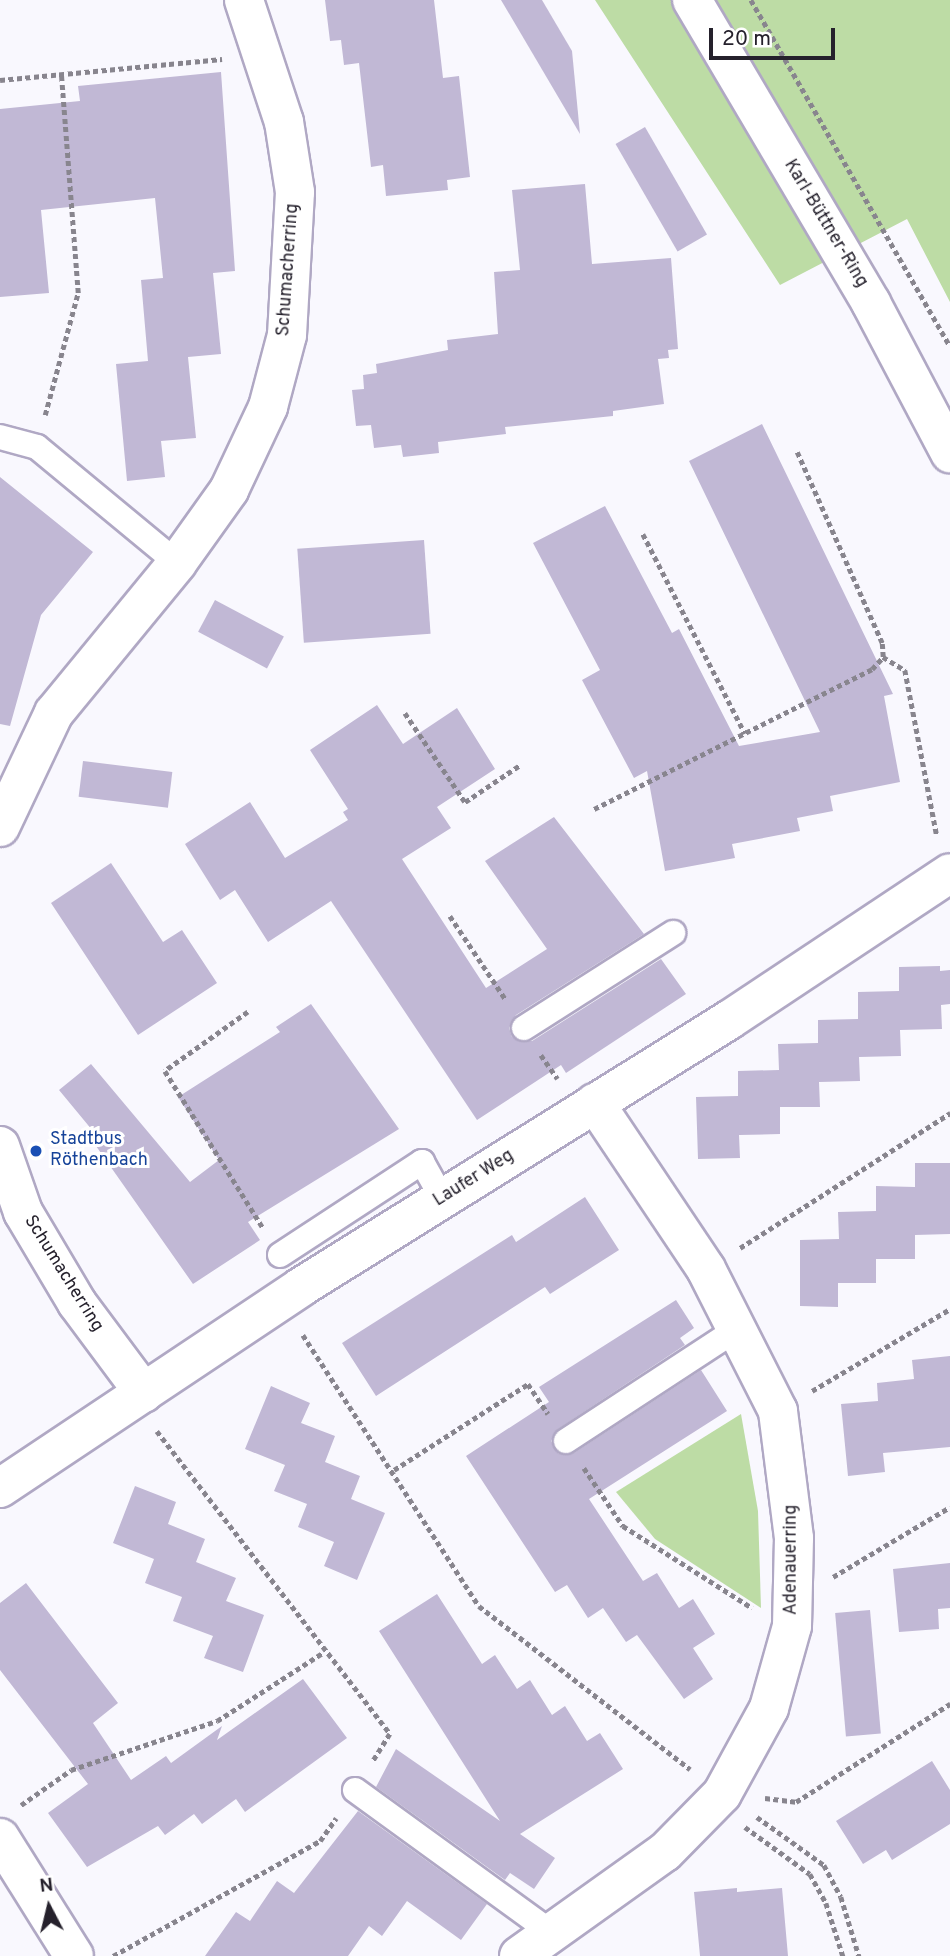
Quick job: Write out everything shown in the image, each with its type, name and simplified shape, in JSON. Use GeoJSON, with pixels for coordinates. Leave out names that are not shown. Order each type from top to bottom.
{"type":"FeatureCollection","features":[{"type":"Feature","properties":{"kind":"street","name":"Schumacherring"},"geometry":{"type":"LineString","coordinates":[[0,827],[54,713],[177,563],[229,490],[268,407],[287,335],[295,192],[265,55],[244,0]]}},
{"type":"Feature","properties":{"kind":"street","name":"Karl-Büttner-Ring"},"geometry":{"type":"LineString","coordinates":[[692,0],[871,303],[950,453]]}},
{"type":"Feature","properties":{"kind":"street","name":"Laufer Weg"},"geometry":{"type":"LineString","coordinates":[[0,1488],[280,1301],[595,1103],[948,875]]}},
{"type":"Feature","properties":{"kind":"street","name":"Adenauerring"},"geometry":{"type":"LineString","coordinates":[[519,1956],[665,1852],[722,1794],[769,1708],[793,1613],[791,1486],[778,1411],[740,1327],[706,1269],[595,1103]]}},
{"type":"Feature","properties":{"kind":"street","name":"Schumacherring"},"geometry":{"type":"LineString","coordinates":[[0,1146],[23,1212],[77,1303],[138,1396]]}},
{"type":"Feature","properties":{"kind":"street"},"geometry":{"type":"LineString","coordinates":[[5,1825],[74,1956]]}},
{"type":"Feature","properties":{"kind":"lane"},"geometry":{"type":"LineString","coordinates":[[0,437],[37,447],[177,563]]}},
{"type":"Feature","properties":{"kind":"lane"},"geometry":{"type":"LineString","coordinates":[[524,1028],[673,933]]}},
{"type":"Feature","properties":{"kind":"lane"},"geometry":{"type":"LineString","coordinates":[[280,1255],[422,1162],[442,1198]]}},
{"type":"Feature","properties":{"kind":"lane"},"geometry":{"type":"LineString","coordinates":[[566,1441],[740,1327]]}},
{"type":"Feature","properties":{"kind":"lane"},"geometry":{"type":"LineString","coordinates":[[355,1790],[552,1933]]}},
{"type":"Feature","properties":{"kind":"path"},"geometry":{"type":"LineString","coordinates":[[751,0],[950,346]]}},
{"type":"Feature","properties":{"kind":"path"},"geometry":{"type":"LineString","coordinates":[[0,80],[265,55]]}},
{"type":"Feature","properties":{"kind":"path"},"geometry":{"type":"LineString","coordinates":[[37,447],[78,293],[61,74]]}},
{"type":"Feature","properties":{"kind":"path"},"geometry":{"type":"LineString","coordinates":[[594,809],[872,669],[883,657],[882,643],[797,452]]}},
{"type":"Feature","properties":{"kind":"path"},"geometry":{"type":"LineString","coordinates":[[643,534],[745,733]]}},
{"type":"Feature","properties":{"kind":"path"},"geometry":{"type":"LineString","coordinates":[[883,657],[905,670],[948,875]]}},
{"type":"Feature","properties":{"kind":"path"},"geometry":{"type":"LineString","coordinates":[[405,713],[465,802],[520,765]]}},
{"type":"Feature","properties":{"kind":"path"},"geometry":{"type":"LineString","coordinates":[[248,1012],[165,1071],[280,1255]]}},
{"type":"Feature","properties":{"kind":"path"},"geometry":{"type":"LineString","coordinates":[[706,1269],[950,1113]]}},
{"type":"Feature","properties":{"kind":"path"},"geometry":{"type":"LineString","coordinates":[[280,1301],[394,1470],[479,1606],[722,1794],[824,1865],[841,1897],[859,1956]]}},
{"type":"Feature","properties":{"kind":"path"},"geometry":{"type":"LineString","coordinates":[[778,1411],[950,1309]]}},
{"type":"Feature","properties":{"kind":"path"},"geometry":{"type":"LineString","coordinates":[[394,1470],[528,1384],[623,1526],[747,1606],[793,1613],[950,1507]]}},
{"type":"Feature","properties":{"kind":"path"},"geometry":{"type":"LineString","coordinates":[[112,1956],[320,1841],[390,1734],[324,1652],[138,1396]]}},
{"type":"Feature","properties":{"kind":"path"},"geometry":{"type":"LineString","coordinates":[[5,1825],[71,1770],[217,1721],[324,1652]]}},
{"type":"Feature","properties":{"kind":"path"},"geometry":{"type":"LineString","coordinates":[[722,1794],[796,1802],[950,1704]]}},
{"type":"Feature","properties":{"kind":"path"},"geometry":{"type":"LineString","coordinates":[[722,1794],[729,1816],[810,1874],[826,1903],[843,1956]]}},
{"type":"Feature","properties":{"kind":"green space"},"geometry":{"type":"Polygon","coordinates":[[[595,0],[950,0],[950,302],[907,219],[780,285],[595,0]]]}},
{"type":"Feature","properties":{"kind":"green space"},"geometry":{"type":"Polygon","coordinates":[[[741,1414],[758,1511],[761,1608],[655,1539],[616,1492],[741,1414]]]}},
{"type":"Feature","properties":{"kind":"building"},"geometry":{"type":"Polygon","coordinates":[[[325,0],[434,0],[443,78],[459,76],[470,177],[447,180],[448,190],[386,196],[383,165],[371,167],[359,63],[344,65],[341,40],[330,41],[325,0]]]}},
{"type":"Feature","properties":{"kind":"building"},"geometry":{"type":"Polygon","coordinates":[[[501,0],[542,0],[572,51],[580,134],[501,0]]]}},
{"type":"Feature","properties":{"kind":"building"},"geometry":{"type":"Polygon","coordinates":[[[221,72],[235,271],[213,273],[221,354],[188,357],[196,438],[161,441],[165,477],[127,481],[116,364],[148,361],[141,280],[163,278],[155,198],[41,210],[49,293],[0,297],[0,109],[80,101],[78,86],[221,72]]]}},
{"type":"Feature","properties":{"kind":"building"},"geometry":{"type":"Polygon","coordinates":[[[645,127],[707,234],[678,251],[616,144],[645,127]]]}},
{"type":"Feature","properties":{"kind":"building"},"geometry":{"type":"Polygon","coordinates":[[[585,184],[592,264],[671,258],[678,349],[668,350],[669,358],[658,359],[664,404],[613,411],[613,416],[505,427],[506,434],[438,442],[439,453],[403,457],[401,445],[374,448],[371,425],[356,426],[352,390],[364,389],[363,375],[377,373],[376,364],[448,350],[447,340],[498,334],[494,272],[520,270],[512,190],[585,184]]]}},
{"type":"Feature","properties":{"kind":"building"},"geometry":{"type":"Polygon","coordinates":[[[762,424],[893,694],[884,696],[900,782],[830,796],[833,811],[797,818],[800,831],[732,844],[735,858],[665,871],[647,771],[634,778],[582,680],[600,670],[533,543],[605,506],[672,633],[679,629],[739,746],[820,732],[689,461],[762,424]]]}},
{"type":"Feature","properties":{"kind":"building"},"geometry":{"type":"Polygon","coordinates":[[[0,477],[93,552],[41,615],[10,726],[0,724],[0,477]]]}},
{"type":"Feature","properties":{"kind":"building"},"geometry":{"type":"Polygon","coordinates":[[[424,540],[431,634],[304,643],[297,549],[424,540]]]}},
{"type":"Feature","properties":{"kind":"building"},"geometry":{"type":"Polygon","coordinates":[[[215,600],[284,637],[267,668],[198,632],[215,600]]]}},
{"type":"Feature","properties":{"kind":"building"},"geometry":{"type":"Polygon","coordinates":[[[377,705],[403,744],[457,708],[495,769],[437,807],[451,828],[402,859],[486,988],[547,949],[485,861],[554,817],[644,934],[516,1015],[509,1028],[512,1037],[532,1041],[661,959],[686,994],[566,1073],[561,1065],[477,1120],[331,901],[268,942],[235,890],[220,900],[185,844],[250,802],[285,858],[348,820],[343,812],[348,809],[310,750],[377,705]]]}},
{"type":"Feature","properties":{"kind":"building"},"geometry":{"type":"Polygon","coordinates":[[[83,761],[172,772],[168,808],[79,797],[83,761]]]}},
{"type":"Feature","properties":{"kind":"building"},"geometry":{"type":"Polygon","coordinates":[[[111,863],[163,942],[182,930],[217,983],[138,1035],[51,903],[111,863]]]}},
{"type":"Feature","properties":{"kind":"building"},"geometry":{"type":"Polygon","coordinates":[[[940,966],[940,971],[950,970],[950,1004],[941,1005],[942,1029],[900,1030],[901,1056],[859,1057],[860,1081],[819,1082],[820,1107],[780,1107],[780,1134],[739,1135],[740,1158],[698,1159],[696,1097],[738,1096],[738,1071],[779,1070],[778,1044],[818,1043],[818,1020],[858,1019],[858,992],[899,991],[899,967],[940,966]]]}},
{"type":"Feature","properties":{"kind":"building"},"geometry":{"type":"Polygon","coordinates":[[[311,1004],[399,1129],[248,1222],[260,1240],[193,1284],[96,1146],[102,1142],[59,1090],[91,1064],[190,1182],[219,1160],[178,1097],[280,1032],[276,1027],[311,1004]]]}},
{"type":"Feature","properties":{"kind":"building"},"geometry":{"type":"Polygon","coordinates":[[[915,1163],[950,1163],[950,1234],[915,1235],[915,1259],[876,1259],[876,1283],[838,1283],[838,1307],[800,1306],[800,1240],[839,1239],[838,1212],[876,1211],[876,1186],[915,1187],[915,1163]]]}},
{"type":"Feature","properties":{"kind":"building"},"geometry":{"type":"Polygon","coordinates":[[[585,1197],[619,1250],[550,1294],[545,1287],[376,1396],[342,1343],[512,1235],[516,1242],[585,1197]]]}},
{"type":"Feature","properties":{"kind":"building"},"geometry":{"type":"Polygon","coordinates":[[[676,1300],[694,1328],[680,1338],[685,1345],[558,1429],[551,1441],[559,1454],[574,1453],[701,1370],[727,1411],[589,1499],[643,1581],[657,1573],[679,1608],[693,1599],[715,1634],[693,1648],[713,1679],[684,1699],[637,1635],[626,1642],[603,1608],[588,1618],[567,1585],[555,1592],[466,1456],[549,1402],[539,1387],[676,1300]]]}},
{"type":"Feature","properties":{"kind":"building"},"geometry":{"type":"Polygon","coordinates":[[[950,1356],[950,1447],[883,1453],[885,1472],[848,1476],[841,1404],[878,1401],[877,1383],[914,1379],[912,1360],[950,1356]]]}},
{"type":"Feature","properties":{"kind":"building"},"geometry":{"type":"Polygon","coordinates":[[[271,1386],[310,1403],[301,1423],[335,1436],[325,1462],[360,1476],[351,1499],[385,1513],[357,1580],[324,1566],[334,1542],[298,1527],[307,1504],[274,1491],[285,1465],[245,1449],[271,1386]]]}},
{"type":"Feature","properties":{"kind":"building"},"geometry":{"type":"Polygon","coordinates":[[[135,1486],[176,1502],[168,1524],[205,1539],[196,1562],[236,1578],[226,1601],[264,1615],[243,1672],[204,1658],[213,1636],[173,1621],[182,1597],[145,1583],[154,1559],[113,1543],[135,1486]]]}},
{"type":"Feature","properties":{"kind":"building"},"geometry":{"type":"Polygon","coordinates":[[[950,1563],[950,1608],[938,1609],[939,1629],[899,1632],[893,1569],[950,1563]]]}},
{"type":"Feature","properties":{"kind":"building"},"geometry":{"type":"Polygon","coordinates":[[[26,1583],[118,1703],[93,1723],[131,1780],[166,1756],[171,1763],[222,1726],[217,1740],[303,1679],[347,1738],[245,1812],[236,1799],[202,1824],[194,1814],[165,1835],[158,1826],[87,1867],[48,1813],[88,1784],[0,1670],[0,1603],[26,1583]]]}},
{"type":"Feature","properties":{"kind":"building"},"geometry":{"type":"Polygon","coordinates":[[[437,1594],[482,1664],[495,1655],[517,1689],[530,1680],[552,1715],[565,1706],[587,1741],[600,1733],[623,1769],[520,1834],[555,1858],[534,1889],[510,1873],[505,1880],[376,1787],[396,1749],[500,1821],[379,1631],[437,1594]]]}},
{"type":"Feature","properties":{"kind":"building"},"geometry":{"type":"Polygon","coordinates":[[[870,1610],[881,1734],[846,1737],[835,1613],[870,1610]]]}},
{"type":"Feature","properties":{"kind":"building"},"geometry":{"type":"Polygon","coordinates":[[[932,1761],[950,1790],[950,1824],[892,1860],[886,1850],[863,1864],[836,1821],[932,1761]]]}},
{"type":"Feature","properties":{"kind":"building"},"geometry":{"type":"Polygon","coordinates":[[[358,1811],[487,1904],[461,1940],[407,1901],[382,1936],[369,1926],[348,1956],[205,1956],[236,1912],[250,1921],[277,1881],[294,1893],[358,1811]]]}},
{"type":"Feature","properties":{"kind":"building"},"geometry":{"type":"Polygon","coordinates":[[[737,1888],[737,1892],[782,1888],[788,1956],[700,1956],[694,1892],[737,1888]]]}},
{"type":"Feature","properties":{"kind":"place","name":"Stadtbus Röthenbach"},"geometry":{"type":"Point","coordinates":[36,1151]}}]}
